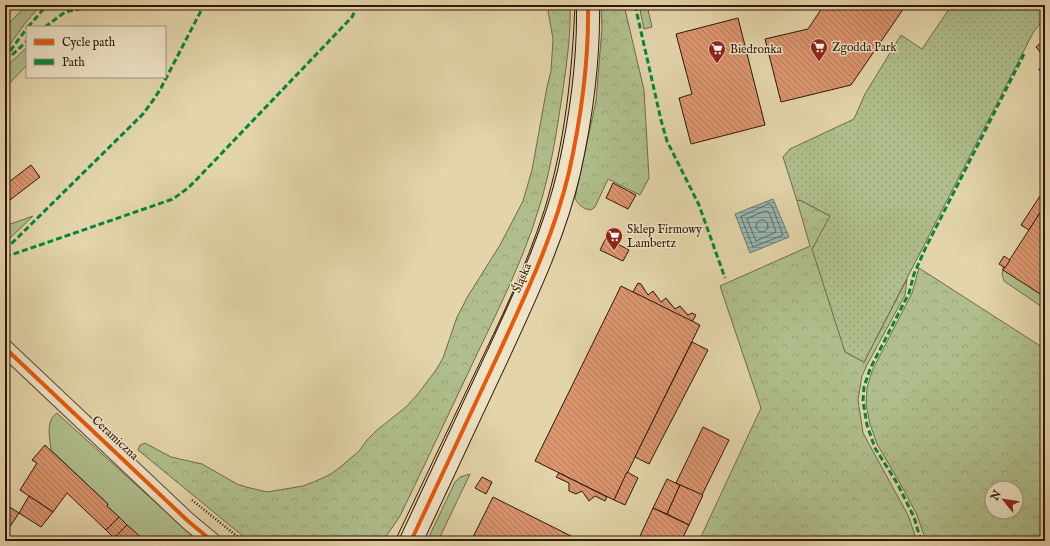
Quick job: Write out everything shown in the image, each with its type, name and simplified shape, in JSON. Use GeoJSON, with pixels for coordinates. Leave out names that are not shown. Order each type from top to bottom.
{"type":"FeatureCollection","features":[{"type":"Feature","properties":{"kind":"street","name":"Śląska"},"geometry":{"type":"LineString","coordinates":[[411,541],[518,312],[539,264],[560,205],[569,173],[582,98],[588,28],[588,5]]}},
{"type":"Feature","properties":{"kind":"street","name":"Ceramiczna"},"geometry":{"type":"LineString","coordinates":[[5,348],[188,521],[212,541]]}},
{"type":"Feature","properties":{"kind":"path"},"geometry":{"type":"LineString","coordinates":[[1039,70],[1045,64]]}},
{"type":"Feature","properties":{"kind":"green space"},"geometry":{"type":"Polygon","coordinates":[[[27,5],[41,5],[26,22],[5,51],[5,27],[27,5]]]}},
{"type":"Feature","properties":{"kind":"green space"},"geometry":{"type":"Polygon","coordinates":[[[547,5],[570,5],[570,16],[567,58],[558,120],[543,196],[511,283],[400,516],[383,541],[251,541],[244,537],[138,450],[140,445],[145,443],[171,457],[202,464],[237,484],[267,492],[303,486],[331,474],[359,451],[377,430],[406,407],[436,370],[443,358],[457,317],[468,296],[500,245],[523,201],[532,170],[551,71],[553,39],[547,5]]]}},
{"type":"Feature","properties":{"kind":"green space"},"geometry":{"type":"Polygon","coordinates":[[[601,5],[624,5],[644,90],[649,178],[640,195],[608,179],[595,207],[591,210],[581,206],[575,198],[596,101],[602,28],[601,5]]]}},
{"type":"Feature","properties":{"kind":"green space"},"geometry":{"type":"Polygon","coordinates":[[[639,5],[647,5],[652,27],[644,29],[639,5]]]}},
{"type":"Feature","properties":{"kind":"green space"},"geometry":{"type":"Polygon","coordinates":[[[952,5],[1045,5],[1045,18],[1034,31],[864,362],[845,352],[812,249],[830,216],[800,200],[797,201],[783,157],[790,149],[854,119],[865,94],[901,35],[922,49],[952,5]]]}},
{"type":"Feature","properties":{"kind":"green space"},"geometry":{"type":"Polygon","coordinates":[[[26,48],[26,66],[5,88],[5,68],[26,48]]]}},
{"type":"Feature","properties":{"kind":"green space"},"geometry":{"type":"Polygon","coordinates":[[[800,200],[830,216],[845,352],[864,362],[907,279],[905,295],[862,376],[858,400],[863,433],[908,515],[917,541],[699,541],[761,408],[720,286],[810,246],[797,201],[800,200]]]}},
{"type":"Feature","properties":{"kind":"green space"},"geometry":{"type":"Polygon","coordinates":[[[33,216],[5,243],[5,226],[33,216]]]}},
{"type":"Feature","properties":{"kind":"green space"},"geometry":{"type":"Polygon","coordinates":[[[1003,267],[1005,268],[1004,270],[1045,297],[1045,309],[1004,281],[1002,274],[1003,267]]]}},
{"type":"Feature","properties":{"kind":"green space"},"geometry":{"type":"Polygon","coordinates":[[[919,268],[1045,349],[1045,541],[926,541],[917,515],[877,444],[870,424],[866,404],[867,388],[872,371],[912,293],[919,268]]]}},
{"type":"Feature","properties":{"kind":"green space"},"geometry":{"type":"Polygon","coordinates":[[[57,413],[198,541],[144,541],[107,506],[108,504],[51,450],[49,430],[51,420],[57,413]]]}},
{"type":"Feature","properties":{"kind":"green space"},"geometry":{"type":"Polygon","coordinates":[[[470,474],[438,541],[427,541],[455,482],[460,477],[470,474]]]}},
{"type":"Feature","properties":{"kind":"water"},"geometry":{"type":"Polygon","coordinates":[[[773,199],[789,237],[750,253],[735,214],[773,199]]]}},
{"type":"Feature","properties":{"kind":"building","name":"Zgodda Park"},"geometry":{"type":"Polygon","coordinates":[[[824,5],[906,5],[851,85],[781,102],[765,39],[808,29],[824,5]]]}},
{"type":"Feature","properties":{"kind":"building","name":"Biedronka"},"geometry":{"type":"Polygon","coordinates":[[[738,18],[765,125],[691,144],[679,98],[692,94],[676,34],[738,18]]]}},
{"type":"Feature","properties":{"kind":"building"},"geometry":{"type":"Polygon","coordinates":[[[1045,39],[1045,58],[1036,47],[1045,39]]]}},
{"type":"Feature","properties":{"kind":"building"},"geometry":{"type":"Polygon","coordinates":[[[31,165],[40,177],[10,200],[5,193],[5,185],[31,165]]]}},
{"type":"Feature","properties":{"kind":"building"},"geometry":{"type":"Polygon","coordinates":[[[613,183],[636,195],[628,209],[606,198],[613,183]]]}},
{"type":"Feature","properties":{"kind":"building"},"geometry":{"type":"Polygon","coordinates":[[[1040,196],[1045,199],[1045,205],[1029,230],[1021,225],[1040,196]]]}},
{"type":"Feature","properties":{"kind":"building"},"geometry":{"type":"Polygon","coordinates":[[[1045,205],[1045,297],[1003,270],[1045,205]]]}},
{"type":"Feature","properties":{"kind":"building"},"geometry":{"type":"Polygon","coordinates":[[[606,238],[629,250],[623,261],[600,250],[606,238]]]}},
{"type":"Feature","properties":{"kind":"building"},"geometry":{"type":"Polygon","coordinates":[[[1004,256],[1010,260],[1005,268],[999,264],[1004,256]]]}},
{"type":"Feature","properties":{"kind":"building"},"geometry":{"type":"Polygon","coordinates":[[[638,283],[641,284],[648,295],[653,291],[661,302],[666,298],[675,309],[680,306],[688,315],[692,313],[696,315],[692,322],[633,292],[638,283]]]}},
{"type":"Feature","properties":{"kind":"building"},"geometry":{"type":"Polygon","coordinates":[[[621,286],[700,325],[614,500],[535,461],[621,286]]]}},
{"type":"Feature","properties":{"kind":"building"},"geometry":{"type":"Polygon","coordinates":[[[692,342],[708,350],[649,464],[635,457],[692,342]]]}},
{"type":"Feature","properties":{"kind":"building"},"geometry":{"type":"Polygon","coordinates":[[[703,427],[729,440],[702,495],[676,483],[703,427]]]}},
{"type":"Feature","properties":{"kind":"building"},"geometry":{"type":"Polygon","coordinates":[[[45,445],[108,504],[107,506],[119,517],[106,530],[67,493],[53,512],[20,490],[37,463],[32,460],[45,445]]]}},
{"type":"Feature","properties":{"kind":"building"},"geometry":{"type":"Polygon","coordinates":[[[627,472],[638,478],[625,505],[614,500],[627,472]]]}},
{"type":"Feature","properties":{"kind":"building"},"geometry":{"type":"Polygon","coordinates":[[[559,473],[607,497],[605,501],[595,496],[589,501],[582,491],[576,494],[569,491],[569,483],[556,477],[559,473]]]}},
{"type":"Feature","properties":{"kind":"building"},"geometry":{"type":"Polygon","coordinates":[[[482,477],[492,482],[486,494],[475,488],[482,477]]]}},
{"type":"Feature","properties":{"kind":"building"},"geometry":{"type":"Polygon","coordinates":[[[667,479],[680,485],[667,514],[653,508],[667,479]]]}},
{"type":"Feature","properties":{"kind":"building"},"geometry":{"type":"Polygon","coordinates":[[[680,485],[703,495],[689,525],[667,514],[680,485]]]}},
{"type":"Feature","properties":{"kind":"building"},"geometry":{"type":"Polygon","coordinates":[[[29,496],[53,512],[41,527],[19,513],[29,496]]]}},
{"type":"Feature","properties":{"kind":"building"},"geometry":{"type":"Polygon","coordinates":[[[493,497],[581,541],[471,541],[493,497]]]}},
{"type":"Feature","properties":{"kind":"building"},"geometry":{"type":"Polygon","coordinates":[[[5,504],[19,513],[5,534],[5,504]]]}},
{"type":"Feature","properties":{"kind":"building"},"geometry":{"type":"Polygon","coordinates":[[[653,508],[689,525],[681,541],[651,541],[640,536],[653,508]]]}},
{"type":"Feature","properties":{"kind":"building"},"geometry":{"type":"Polygon","coordinates":[[[119,517],[127,525],[114,538],[106,530],[119,517]]]}},
{"type":"Feature","properties":{"kind":"building"},"geometry":{"type":"Polygon","coordinates":[[[127,525],[145,541],[117,541],[114,538],[127,525]]]}},
{"type":"Feature","properties":{"kind":"tram line"},"geometry":{"type":"LineString","coordinates":[[395,541],[503,314],[537,232],[551,186],[562,135],[572,57],[575,5]]}},
{"type":"Feature","properties":{"kind":"marked path"},"geometry":{"type":"LineString","coordinates":[[29,26],[47,5]]}},
{"type":"Feature","properties":{"kind":"marked path"},"geometry":{"type":"LineString","coordinates":[[46,26],[65,12],[89,7],[110,8],[111,5]]}},
{"type":"Feature","properties":{"kind":"marked path"},"geometry":{"type":"LineString","coordinates":[[5,250],[143,114],[161,88],[204,5]]}},
{"type":"Feature","properties":{"kind":"marked path"},"geometry":{"type":"LineString","coordinates":[[5,257],[173,199],[188,188],[198,178],[352,17],[358,5]]}},
{"type":"Feature","properties":{"kind":"marked path"},"geometry":{"type":"LineString","coordinates":[[635,5],[667,141],[699,205],[725,278]]}},
{"type":"Feature","properties":{"kind":"marked path"},"geometry":{"type":"LineString","coordinates":[[5,58],[26,29]]}},
{"type":"Feature","properties":{"kind":"marked path"},"geometry":{"type":"LineString","coordinates":[[12,55],[26,42]]}},
{"type":"Feature","properties":{"kind":"marked path"},"geometry":{"type":"LineString","coordinates":[[921,541],[914,517],[897,483],[875,448],[867,425],[863,401],[864,387],[870,369],[909,293],[914,274],[926,247],[1024,54]]}},
{"type":"Feature","properties":{"kind":"cycle path"},"geometry":{"type":"LineString","coordinates":[[411,541],[518,311],[538,265],[563,196],[581,110],[586,68],[588,5]]}},
{"type":"Feature","properties":{"kind":"cycle path"},"geometry":{"type":"LineString","coordinates":[[5,348],[188,521],[212,541]]}},
{"type":"Feature","properties":{"kind":"place","name":"Zgodda Park"},"geometry":{"type":"Point","coordinates":[819,62]}},
{"type":"Feature","properties":{"kind":"place","name":"Biedronka"},"geometry":{"type":"Point","coordinates":[717,64]}},
{"type":"Feature","properties":{"kind":"place","name":"Sklep Firmowy Lambertz"},"geometry":{"type":"Point","coordinates":[614,251]}}]}
